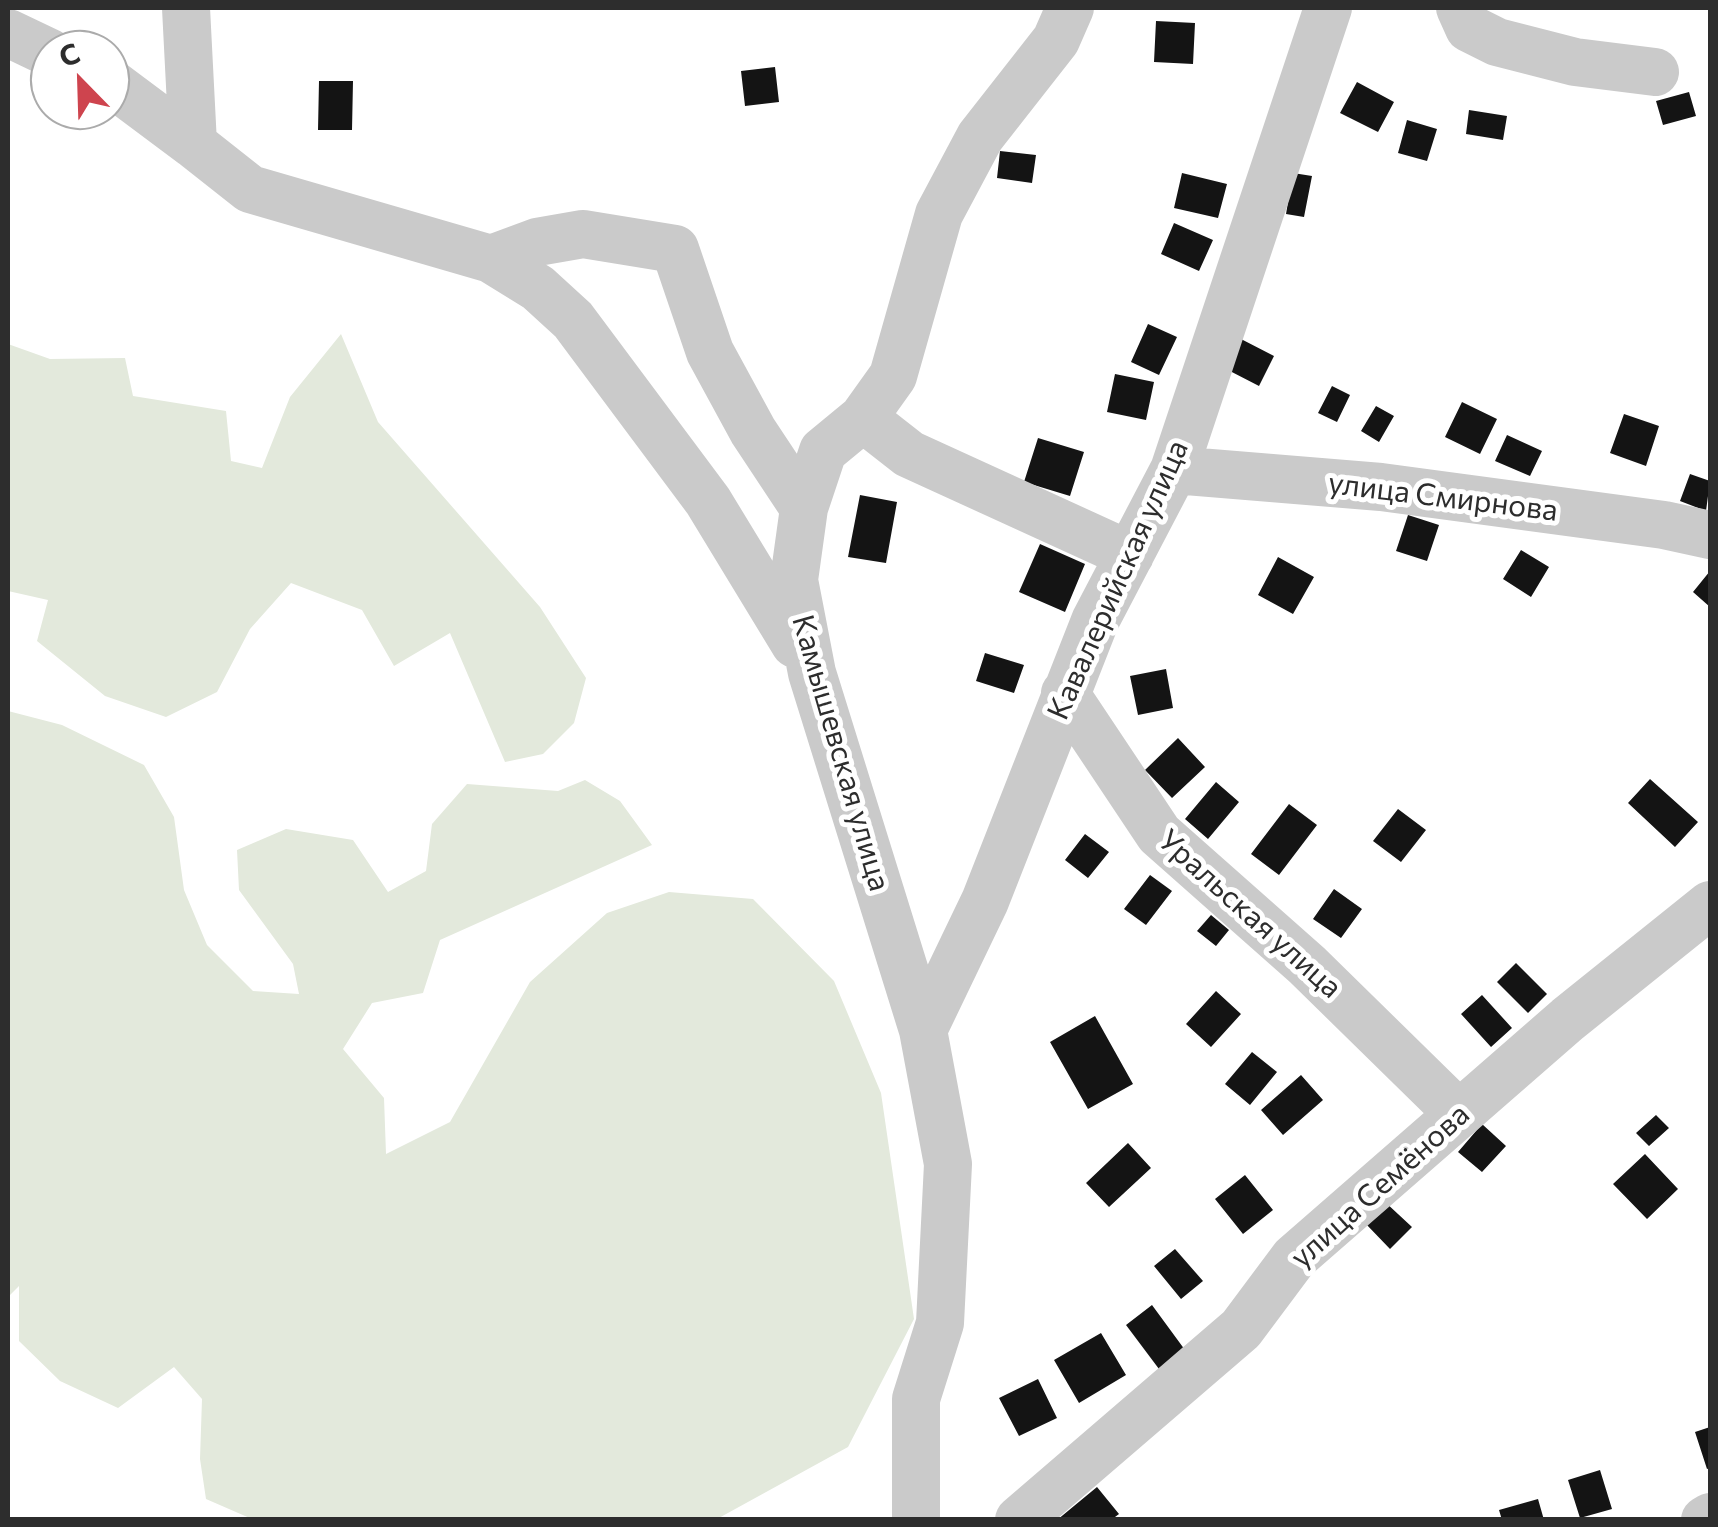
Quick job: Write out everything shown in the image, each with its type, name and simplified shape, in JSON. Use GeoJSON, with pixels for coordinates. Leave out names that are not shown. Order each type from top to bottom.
{"type":"FeatureCollection","features":[{"type":"Feature","properties":{"kind":"street"},"geometry":{"type":"LineString","coordinates":[[186,8],[193,144]]}},
{"type":"Feature","properties":{"kind":"street","name":"Камышевская улица"},"geometry":{"type":"LineString","coordinates":[[916,1520],[916,1399],[940,1324],[948,1164],[923,1030],[812,673],[794,580],[804,508],[824,451],[863,418],[893,376],[940,214],[980,137],[1056,40],[1070,8]]}},
{"type":"Feature","properties":{"kind":"street","name":"Кавалерийская улица"},"geometry":{"type":"LineString","coordinates":[[923,1030],[986,901],[1065,693],[1174,470],[1328,8]]}},
{"type":"Feature","properties":{"kind":"street"},"geometry":{"type":"LineString","coordinates":[[1460,8],[1469,28],[1497,42],[1575,62],[1654,72]]}},
{"type":"Feature","properties":{"kind":"street"},"geometry":{"type":"LineString","coordinates":[[130,97],[250,189],[491,259],[538,288],[573,320],[708,500],[812,673]]}},
{"type":"Feature","properties":{"kind":"street"},"geometry":{"type":"LineString","coordinates":[[491,259],[537,242],[583,234],[675,249],[710,352],[754,431],[804,508]]}},
{"type":"Feature","properties":{"kind":"street"},"geometry":{"type":"LineString","coordinates":[[863,418],[909,454],[1130,555]]}},
{"type":"Feature","properties":{"kind":"street","name":"улица Смирнова"},"geometry":{"type":"LineString","coordinates":[[1174,470],[1382,487],[1710,535]]}},
{"type":"Feature","properties":{"kind":"street","name":"Уральская улица"},"geometry":{"type":"LineString","coordinates":[[1065,693],[1159,834],[1308,965],[1459,1114]]}},
{"type":"Feature","properties":{"kind":"street","name":"улица Семёнова"},"geometry":{"type":"LineString","coordinates":[[1018,1520],[1242,1330],[1294,1258],[1459,1114],[1710,905]]}},
{"type":"Feature","properties":{"kind":"shaded area"},"geometry":{"type":"Polygon","coordinates":[[[341,334],[378,422],[540,607],[586,678],[574,723],[543,754],[505,762],[450,633],[394,666],[362,610],[291,583],[250,629],[217,692],[166,717],[105,696],[37,641],[48,600],[8,591],[8,344],[50,359],[125,358],[133,396],[226,411],[231,461],[262,468],[290,397],[341,334]]]}},
{"type":"Feature","properties":{"kind":"shaded area"},"geometry":{"type":"Polygon","coordinates":[[[8,711],[62,725],[144,765],[174,817],[184,890],[207,945],[253,991],[299,994],[293,964],[239,890],[237,850],[286,829],[353,840],[388,892],[426,871],[432,824],[467,784],[558,791],[585,780],[620,801],[652,845],[440,940],[423,993],[372,1003],[343,1049],[384,1098],[386,1154],[450,1122],[530,982],[607,913],[669,892],[753,899],[834,981],[881,1093],[914,1319],[848,1447],[717,1519],[252,1519],[206,1499],[200,1459],[202,1399],[174,1367],[118,1408],[60,1381],[19,1341],[19,1286],[8,1297],[8,711]]]}},
{"type":"Feature","properties":{"kind":"building"},"geometry":{"type":"Polygon","coordinates":[[[1156,21],[1195,23],[1193,64],[1154,62],[1156,21]]]}},
{"type":"Feature","properties":{"kind":"building"},"geometry":{"type":"Polygon","coordinates":[[[775,67],[779,102],[745,106],[741,71],[775,67]]]}},
{"type":"Feature","properties":{"kind":"building"},"geometry":{"type":"Polygon","coordinates":[[[319,81],[353,81],[352,130],[318,130],[319,81]]]}},
{"type":"Feature","properties":{"kind":"building"},"geometry":{"type":"Polygon","coordinates":[[[1357,82],[1394,102],[1378,132],[1340,113],[1357,82]]]}},
{"type":"Feature","properties":{"kind":"building"},"geometry":{"type":"Polygon","coordinates":[[[1689,92],[1696,116],[1663,125],[1656,101],[1689,92]]]}},
{"type":"Feature","properties":{"kind":"building"},"geometry":{"type":"Polygon","coordinates":[[[1469,110],[1507,116],[1503,140],[1466,134],[1469,110]]]}},
{"type":"Feature","properties":{"kind":"building"},"geometry":{"type":"Polygon","coordinates":[[[1407,120],[1437,129],[1427,161],[1398,153],[1407,120]]]}},
{"type":"Feature","properties":{"kind":"building"},"geometry":{"type":"Polygon","coordinates":[[[1000,151],[1036,155],[1032,183],[997,178],[1000,151]]]}},
{"type":"Feature","properties":{"kind":"building"},"geometry":{"type":"Polygon","coordinates":[[[1182,173],[1227,184],[1218,218],[1174,208],[1182,173]]]}},
{"type":"Feature","properties":{"kind":"building"},"geometry":{"type":"Polygon","coordinates":[[[1293,173],[1312,176],[1304,217],[1286,214],[1293,173]]]}},
{"type":"Feature","properties":{"kind":"building"},"geometry":{"type":"Polygon","coordinates":[[[1174,223],[1213,240],[1199,271],[1161,254],[1174,223]]]}},
{"type":"Feature","properties":{"kind":"building"},"geometry":{"type":"Polygon","coordinates":[[[1148,324],[1177,337],[1159,375],[1131,362],[1148,324]]]}},
{"type":"Feature","properties":{"kind":"building"},"geometry":{"type":"Polygon","coordinates":[[[1241,339],[1274,356],[1259,386],[1226,369],[1241,339]]]}},
{"type":"Feature","properties":{"kind":"building"},"geometry":{"type":"Polygon","coordinates":[[[1115,374],[1154,382],[1146,420],[1107,412],[1115,374]]]}},
{"type":"Feature","properties":{"kind":"building"},"geometry":{"type":"Polygon","coordinates":[[[1332,386],[1350,395],[1337,422],[1318,413],[1332,386]]]}},
{"type":"Feature","properties":{"kind":"building"},"geometry":{"type":"Polygon","coordinates":[[[1462,402],[1497,419],[1480,454],[1445,437],[1462,402]]]}},
{"type":"Feature","properties":{"kind":"building"},"geometry":{"type":"Polygon","coordinates":[[[1376,406],[1394,416],[1379,442],[1361,431],[1376,406]]]}},
{"type":"Feature","properties":{"kind":"building"},"geometry":{"type":"Polygon","coordinates":[[[1624,414],[1659,426],[1646,466],[1610,453],[1624,414]]]}},
{"type":"Feature","properties":{"kind":"building"},"geometry":{"type":"Polygon","coordinates":[[[1507,435],[1542,451],[1530,476],[1495,461],[1507,435]]]}},
{"type":"Feature","properties":{"kind":"building"},"geometry":{"type":"Polygon","coordinates":[[[1038,438],[1084,452],[1070,496],[1024,482],[1038,438]]]}},
{"type":"Feature","properties":{"kind":"building"},"geometry":{"type":"Polygon","coordinates":[[[1690,474],[1710,481],[1706,511],[1680,501],[1690,474]]]}},
{"type":"Feature","properties":{"kind":"building"},"geometry":{"type":"Polygon","coordinates":[[[860,495],[897,502],[886,563],[848,557],[860,495]]]}},
{"type":"Feature","properties":{"kind":"building"},"geometry":{"type":"Polygon","coordinates":[[[1408,515],[1439,525],[1427,561],[1396,551],[1408,515]]]}},
{"type":"Feature","properties":{"kind":"building"},"geometry":{"type":"Polygon","coordinates":[[[1040,544],[1085,564],[1065,612],[1019,592],[1040,544]]]}},
{"type":"Feature","properties":{"kind":"building"},"geometry":{"type":"Polygon","coordinates":[[[1521,550],[1549,567],[1531,597],[1503,579],[1521,550]]]}},
{"type":"Feature","properties":{"kind":"building"},"geometry":{"type":"Polygon","coordinates":[[[1278,557],[1314,577],[1293,614],[1258,595],[1278,557]]]}},
{"type":"Feature","properties":{"kind":"building"},"geometry":{"type":"Polygon","coordinates":[[[1710,571],[1710,607],[1693,592],[1710,571]]]}},
{"type":"Feature","properties":{"kind":"building"},"geometry":{"type":"Polygon","coordinates":[[[985,653],[1024,665],[1014,693],[976,681],[985,653]]]}},
{"type":"Feature","properties":{"kind":"building"},"geometry":{"type":"Polygon","coordinates":[[[1166,669],[1173,708],[1138,715],[1130,676],[1166,669]]]}},
{"type":"Feature","properties":{"kind":"building"},"geometry":{"type":"Polygon","coordinates":[[[1178,738],[1205,767],[1172,798],[1145,770],[1178,738]]]}},
{"type":"Feature","properties":{"kind":"building"},"geometry":{"type":"Polygon","coordinates":[[[1650,779],[1698,822],[1675,847],[1628,803],[1650,779]]]}},
{"type":"Feature","properties":{"kind":"building"},"geometry":{"type":"Polygon","coordinates":[[[1216,782],[1239,802],[1208,839],[1185,819],[1216,782]]]}},
{"type":"Feature","properties":{"kind":"building"},"geometry":{"type":"Polygon","coordinates":[[[1289,804],[1317,825],[1279,875],[1251,854],[1289,804]]]}},
{"type":"Feature","properties":{"kind":"building"},"geometry":{"type":"Polygon","coordinates":[[[1398,809],[1426,830],[1401,862],[1373,841],[1398,809]]]}},
{"type":"Feature","properties":{"kind":"building"},"geometry":{"type":"Polygon","coordinates":[[[1085,834],[1109,852],[1088,878],[1065,860],[1085,834]]]}},
{"type":"Feature","properties":{"kind":"building"},"geometry":{"type":"Polygon","coordinates":[[[1150,875],[1172,891],[1146,925],[1124,909],[1150,875]]]}},
{"type":"Feature","properties":{"kind":"building"},"geometry":{"type":"Polygon","coordinates":[[[1334,889],[1362,909],[1341,938],[1313,919],[1334,889]]]}},
{"type":"Feature","properties":{"kind":"building"},"geometry":{"type":"Polygon","coordinates":[[[1211,915],[1229,930],[1216,946],[1197,931],[1211,915]]]}},
{"type":"Feature","properties":{"kind":"building"},"geometry":{"type":"Polygon","coordinates":[[[1516,963],[1547,994],[1528,1013],[1497,982],[1516,963]]]}},
{"type":"Feature","properties":{"kind":"building"},"geometry":{"type":"Polygon","coordinates":[[[1216,991],[1241,1014],[1211,1047],[1186,1024],[1216,991]]]}},
{"type":"Feature","properties":{"kind":"building"},"geometry":{"type":"Polygon","coordinates":[[[1482,995],[1512,1028],[1491,1047],[1461,1014],[1482,995]]]}},
{"type":"Feature","properties":{"kind":"building"},"geometry":{"type":"Polygon","coordinates":[[[1095,1016],[1133,1084],[1088,1109],[1050,1042],[1095,1016]]]}},
{"type":"Feature","properties":{"kind":"building"},"geometry":{"type":"Polygon","coordinates":[[[1252,1052],[1277,1072],[1250,1105],[1225,1084],[1252,1052]]]}},
{"type":"Feature","properties":{"kind":"building"},"geometry":{"type":"Polygon","coordinates":[[[1301,1075],[1323,1100],[1283,1135],[1261,1110],[1301,1075]]]}},
{"type":"Feature","properties":{"kind":"building"},"geometry":{"type":"Polygon","coordinates":[[[1656,1115],[1669,1128],[1649,1146],[1636,1133],[1656,1115]]]}},
{"type":"Feature","properties":{"kind":"building"},"geometry":{"type":"Polygon","coordinates":[[[1482,1124],[1506,1146],[1482,1172],[1458,1152],[1482,1124]]]}},
{"type":"Feature","properties":{"kind":"building"},"geometry":{"type":"Polygon","coordinates":[[[1128,1143],[1151,1168],[1109,1207],[1086,1183],[1128,1143]]]}},
{"type":"Feature","properties":{"kind":"building"},"geometry":{"type":"Polygon","coordinates":[[[1645,1154],[1678,1189],[1647,1219],[1613,1184],[1645,1154]]]}},
{"type":"Feature","properties":{"kind":"building"},"geometry":{"type":"Polygon","coordinates":[[[1245,1175],[1273,1210],[1243,1234],[1215,1199],[1245,1175]]]}},
{"type":"Feature","properties":{"kind":"building"},"geometry":{"type":"Polygon","coordinates":[[[1384,1201],[1412,1227],[1390,1249],[1365,1223],[1384,1201]]]}},
{"type":"Feature","properties":{"kind":"building"},"geometry":{"type":"Polygon","coordinates":[[[1175,1249],[1203,1281],[1181,1299],[1154,1266],[1175,1249]]]}},
{"type":"Feature","properties":{"kind":"building"},"geometry":{"type":"Polygon","coordinates":[[[1152,1305],[1185,1350],[1159,1369],[1126,1325],[1152,1305]]]}},
{"type":"Feature","properties":{"kind":"building"},"geometry":{"type":"Polygon","coordinates":[[[1101,1333],[1126,1375],[1079,1403],[1054,1360],[1101,1333]]]}},
{"type":"Feature","properties":{"kind":"building"},"geometry":{"type":"Polygon","coordinates":[[[1038,1379],[1057,1418],[1019,1436],[999,1398],[1038,1379]]]}},
{"type":"Feature","properties":{"kind":"building"},"geometry":{"type":"Polygon","coordinates":[[[1710,1427],[1710,1468],[1707,1469],[1695,1432],[1710,1427]]]}},
{"type":"Feature","properties":{"kind":"building"},"geometry":{"type":"Polygon","coordinates":[[[1600,1470],[1612,1509],[1580,1518],[1568,1480],[1600,1470]]]}},
{"type":"Feature","properties":{"kind":"building"},"geometry":{"type":"Polygon","coordinates":[[[1097,1487],[1119,1514],[1111,1520],[1057,1520],[1097,1487]]]}},
{"type":"Feature","properties":{"kind":"building"},"geometry":{"type":"Polygon","coordinates":[[[1538,1499],[1544,1520],[1502,1520],[1499,1510],[1538,1499]]]}}]}
